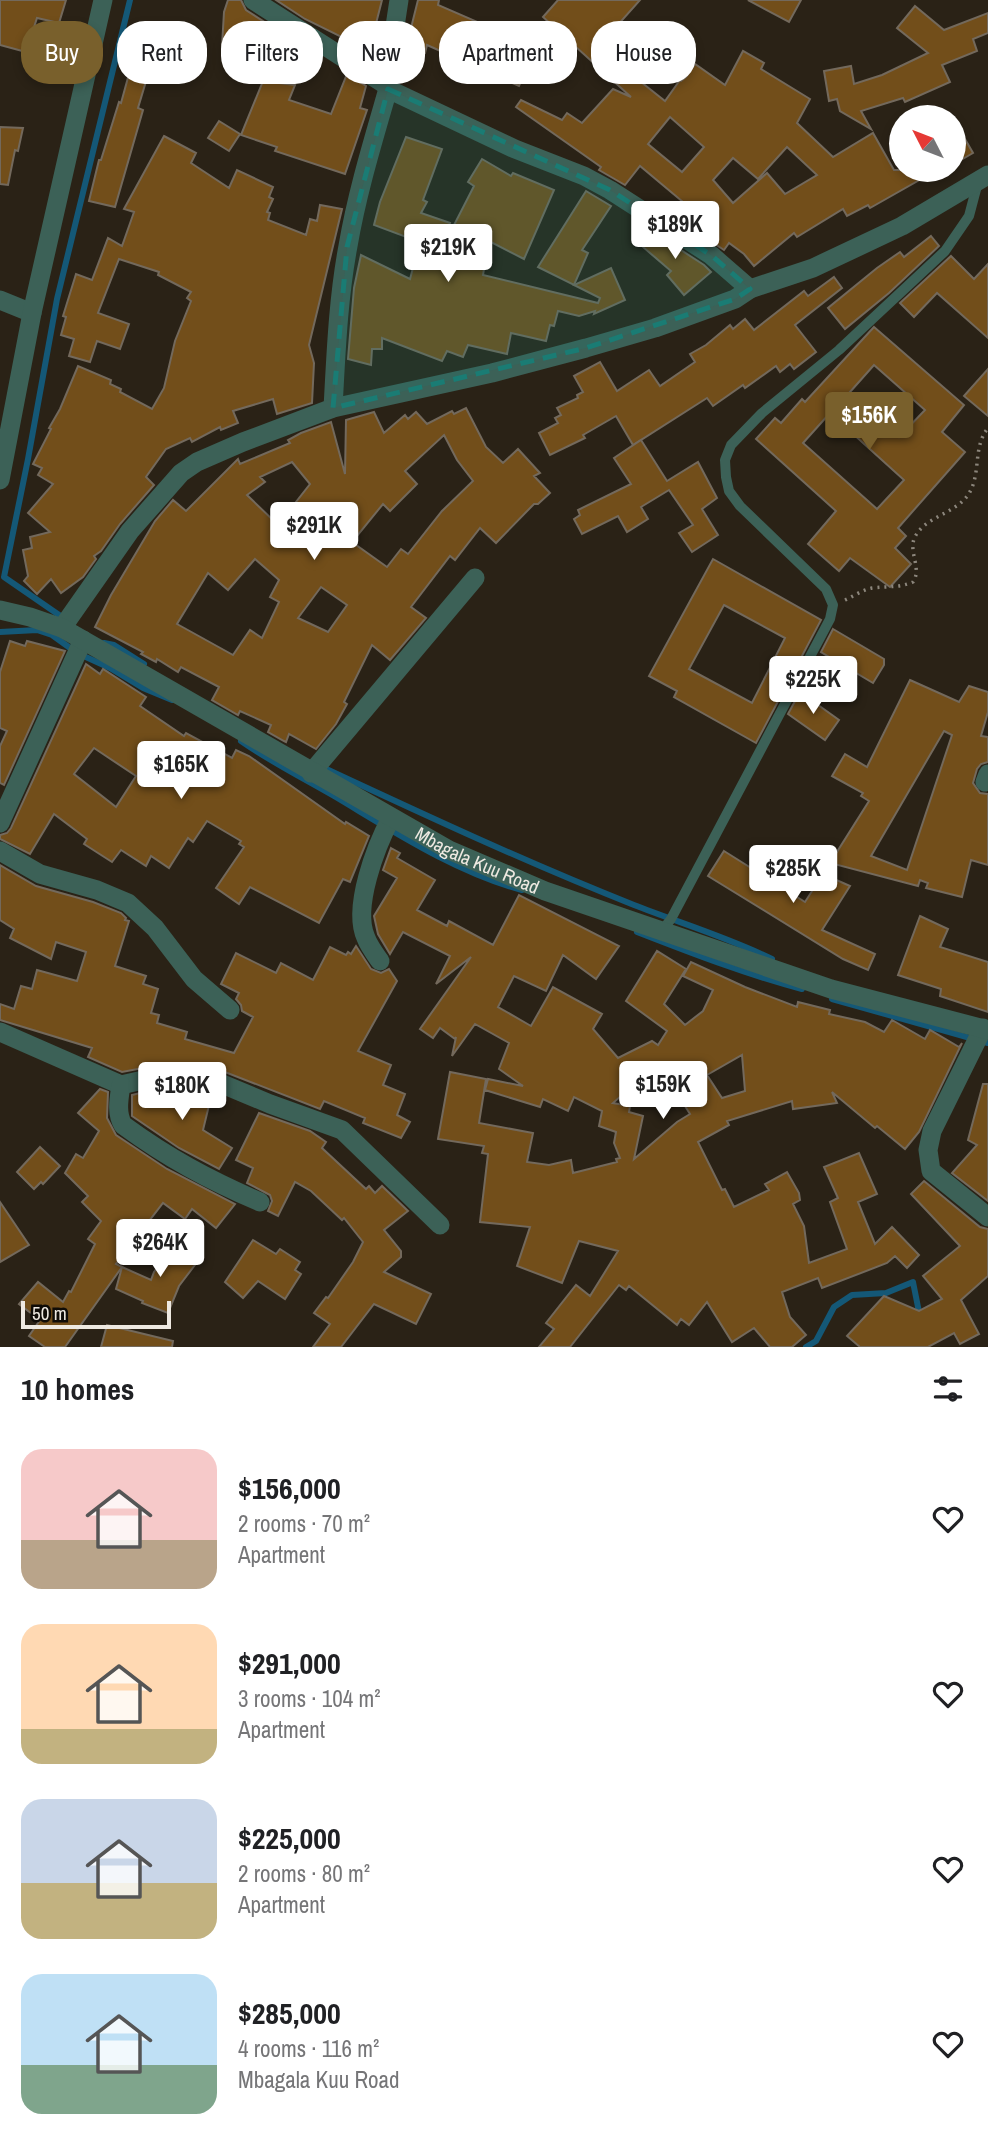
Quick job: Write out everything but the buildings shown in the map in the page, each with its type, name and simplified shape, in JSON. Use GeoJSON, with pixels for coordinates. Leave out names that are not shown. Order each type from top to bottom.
{"type":"FeatureCollection","features":[{"type":"Feature","properties":{"kind":"street"},"geometry":{"type":"LineString","coordinates":[[0,480],[32,313],[103,0]]}},
{"type":"Feature","properties":{"kind":"street"},"geometry":{"type":"LineString","coordinates":[[253,0],[387,87],[515,149],[584,176],[610,190],[711,255],[750,289]]}},
{"type":"Feature","properties":{"kind":"street"},"geometry":{"type":"LineString","coordinates":[[333,408],[337,333],[347,247],[387,87],[399,0]]}},
{"type":"Feature","properties":{"kind":"street"},"geometry":{"type":"LineString","coordinates":[[62,628],[130,531],[181,473],[197,462],[234,445],[333,408],[492,373],[586,348],[655,328],[736,299],[750,289],[813,268],[902,226],[983,178]]}},
{"type":"Feature","properties":{"kind":"street"},"geometry":{"type":"LineString","coordinates":[[0,300],[32,313]]}},
{"type":"Feature","properties":{"kind":"street"},"geometry":{"type":"LineString","coordinates":[[310,773],[475,579]]}},
{"type":"Feature","properties":{"kind":"street","name":"Mbagala Kuu Road"},"geometry":{"type":"LineString","coordinates":[[0,610],[62,628],[310,773],[449,850],[533,886],[660,933],[831,989],[986,1029]]}},
{"type":"Feature","properties":{"kind":"street"},"geometry":{"type":"LineString","coordinates":[[0,823],[83,640]]}},
{"type":"Feature","properties":{"kind":"street"},"geometry":{"type":"LineString","coordinates":[[380,961],[365,937],[361,915],[366,884],[391,818]]}},
{"type":"Feature","properties":{"kind":"street"},"geometry":{"type":"LineString","coordinates":[[0,851],[40,874],[97,890],[128,903],[155,928],[194,979],[230,1010]]}},
{"type":"Feature","properties":{"kind":"street"},"geometry":{"type":"LineString","coordinates":[[986,1029],[932,1131],[928,1150],[931,1171],[988,1217]]}},
{"type":"Feature","properties":{"kind":"street"},"geometry":{"type":"LineString","coordinates":[[0,1032],[121,1085],[143,1080],[169,1081],[203,1076],[270,1104],[342,1129],[440,1225]]}},
{"type":"Feature","properties":{"kind":"street"},"geometry":{"type":"LineString","coordinates":[[121,1085],[118,1104],[123,1125],[187,1168],[260,1202]]}},
{"type":"Feature","properties":{"kind":"lane"},"geometry":{"type":"LineString","coordinates":[[660,933],[671,919],[762,749],[830,619],[833,605],[826,589],[740,506],[729,491],[725,460],[731,445],[762,413],[839,350],[945,251],[969,216],[983,178]]}},
{"type":"Feature","properties":{"kind":"path"},"geometry":{"type":"LineString","coordinates":[[833,605],[874,587],[893,588],[913,582],[916,572],[912,547],[914,539],[925,525],[951,510],[968,495],[977,468],[982,436],[988,428]]}},
{"type":"Feature","properties":{"kind":"highlighted area"},"geometry":{"type":"Polygon","coordinates":[[[388,89],[610,190],[711,255],[750,289],[735,299],[586,348],[333,408],[347,247],[388,89]]]}},
{"type":"Feature","properties":{"kind":"waterway"},"geometry":{"type":"LineString","coordinates":[[62,617],[4,577],[57,299],[130,0]]}},
{"type":"Feature","properties":{"kind":"waterway"},"geometry":{"type":"LineString","coordinates":[[0,632],[37,630],[52,635],[77,653],[110,668],[143,688],[172,700]]}},
{"type":"Feature","properties":{"kind":"waterway"},"geometry":{"type":"LineString","coordinates":[[104,643],[114,645],[144,664]]}},
{"type":"Feature","properties":{"kind":"waterway"},"geometry":{"type":"LineString","coordinates":[[241,741],[449,862],[522,890]]}},
{"type":"Feature","properties":{"kind":"waterway"},"geometry":{"type":"LineString","coordinates":[[322,767],[555,872],[772,959]]}},
{"type":"Feature","properties":{"kind":"waterway"},"geometry":{"type":"LineString","coordinates":[[637,932],[739,970],[802,989]]}},
{"type":"Feature","properties":{"kind":"waterway"},"geometry":{"type":"LineString","coordinates":[[832,999],[988,1043]]}},
{"type":"Feature","properties":{"kind":"waterway"},"geometry":{"type":"LineString","coordinates":[[806,1347],[816,1341],[834,1307],[852,1295],[886,1293],[913,1282],[920,1317]]}}]}
